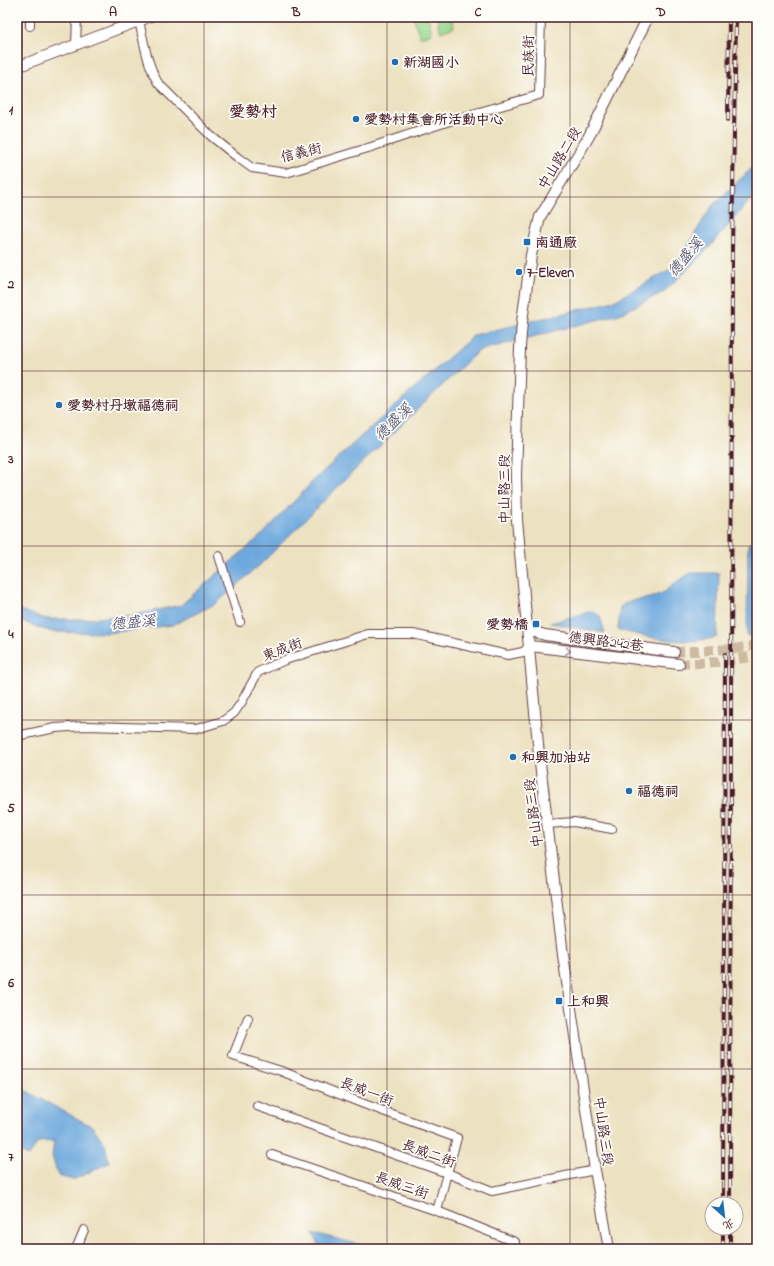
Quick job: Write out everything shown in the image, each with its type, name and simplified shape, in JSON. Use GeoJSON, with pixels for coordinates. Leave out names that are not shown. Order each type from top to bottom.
{"type":"FeatureCollection","features":[{"type":"Feature","properties":{"kind":"street"},"geometry":{"type":"LineString","coordinates":[[30,17],[30,26]]}},
{"type":"Feature","properties":{"kind":"street"},"geometry":{"type":"LineString","coordinates":[[76,17],[76,45]]}},
{"type":"Feature","properties":{"kind":"street"},"geometry":{"type":"LineString","coordinates":[[17,67],[149,17]]}},
{"type":"Feature","properties":{"kind":"street","name":"民族街"},"geometry":{"type":"LineString","coordinates":[[539,95],[541,17]]}},
{"type":"Feature","properties":{"kind":"street","name":"中山路二段"},"geometry":{"type":"LineString","coordinates":[[520,347],[531,255],[540,217],[588,138],[648,17]]}},
{"type":"Feature","properties":{"kind":"street","name":"信義街"},"geometry":{"type":"LineString","coordinates":[[139,21],[148,61],[158,83],[211,136],[252,168],[286,172],[368,148],[462,116],[539,95]]}},
{"type":"Feature","properties":{"kind":"street","name":"中山路三段"},"geometry":{"type":"LineString","coordinates":[[520,347],[516,477],[517,520],[539,755],[563,955],[595,1170],[609,1249]]}},
{"type":"Feature","properties":{"kind":"street"},"geometry":{"type":"LineString","coordinates":[[219,556],[240,622]]}},
{"type":"Feature","properties":{"kind":"street","name":"德興路242巷"},"geometry":{"type":"LineString","coordinates":[[528,630],[545,635],[674,652]]}},
{"type":"Feature","properties":{"kind":"street","name":"東成街"},"geometry":{"type":"LineString","coordinates":[[17,736],[55,728],[85,726],[196,729],[222,721],[234,713],[258,672],[285,660],[368,634],[413,634],[508,655],[523,652],[530,646]]}},
{"type":"Feature","properties":{"kind":"street","name":"德興路242巷"},"geometry":{"type":"LineString","coordinates":[[530,646],[679,664]]}},
{"type":"Feature","properties":{"kind":"street"},"geometry":{"type":"LineString","coordinates":[[548,824],[574,822],[612,829]]}},
{"type":"Feature","properties":{"kind":"street","name":"長威一街"},"geometry":{"type":"LineString","coordinates":[[248,1018],[233,1056],[280,1071],[457,1138],[437,1211]]}},
{"type":"Feature","properties":{"kind":"street","name":"長威二街"},"geometry":{"type":"LineString","coordinates":[[258,1106],[447,1173],[492,1191],[595,1170]]}},
{"type":"Feature","properties":{"kind":"street","name":"長威三街"},"geometry":{"type":"LineString","coordinates":[[272,1155],[437,1211],[514,1242],[515,1249]]}},
{"type":"Feature","properties":{"kind":"street"},"geometry":{"type":"LineString","coordinates":[[76,1249],[84,1230]]}},
{"type":"Feature","properties":{"kind":"green space"},"geometry":{"type":"Polygon","coordinates":[[[413,17],[428,17],[432,34],[420,37],[413,17]]]}},
{"type":"Feature","properties":{"kind":"green space"},"geometry":{"type":"Polygon","coordinates":[[[437,17],[451,17],[454,27],[441,32],[437,17]]]}},
{"type":"Feature","properties":{"kind":"water","name":"德盛溪"},"geometry":{"type":"Polygon","coordinates":[[[757,165],[757,192],[706,251],[665,291],[620,314],[478,351],[356,469],[262,563],[217,603],[173,625],[107,633],[52,632],[17,620],[17,609],[46,619],[84,619],[133,615],[181,605],[264,533],[315,479],[474,335],[614,301],[674,267],[712,206],[757,165]]]}},
{"type":"Feature","properties":{"kind":"water"},"geometry":{"type":"Polygon","coordinates":[[[757,543],[757,634],[747,636],[748,544],[757,543]]]}},
{"type":"Feature","properties":{"kind":"water"},"geometry":{"type":"Polygon","coordinates":[[[691,573],[719,573],[717,637],[705,640],[680,641],[643,636],[618,630],[620,607],[629,601],[650,598],[664,592],[676,582],[691,573]]]}},
{"type":"Feature","properties":{"kind":"water"},"geometry":{"type":"Polygon","coordinates":[[[592,611],[600,616],[605,633],[550,623],[592,611]]]}},
{"type":"Feature","properties":{"kind":"water"},"geometry":{"type":"Polygon","coordinates":[[[17,1086],[93,1127],[105,1144],[109,1163],[73,1180],[58,1176],[52,1156],[54,1141],[38,1142],[29,1156],[17,1151],[17,1086]]]}},
{"type":"Feature","properties":{"kind":"water"},"geometry":{"type":"Polygon","coordinates":[[[313,1233],[369,1247],[376,1249],[321,1249],[313,1233]]]}},
{"type":"Feature","properties":{"kind":"tunnel"},"geometry":{"type":"LineString","coordinates":[[674,652],[734,649],[757,645]]}},
{"type":"Feature","properties":{"kind":"tunnel"},"geometry":{"type":"LineString","coordinates":[[679,664],[717,662],[757,656]]}},
{"type":"Feature","properties":{"kind":"railway"},"geometry":{"type":"LineString","coordinates":[[728,120],[729,17]]}},
{"type":"Feature","properties":{"kind":"railway"},"geometry":{"type":"LineString","coordinates":[[730,1196],[732,249],[736,17]]}},
{"type":"Feature","properties":{"kind":"railway"},"geometry":{"type":"LineString","coordinates":[[723,1196],[725,654]]}},
{"type":"Feature","properties":{"kind":"railway"},"geometry":{"type":"LineString","coordinates":[[723,1236],[723,1249]]}},
{"type":"Feature","properties":{"kind":"railway"},"geometry":{"type":"LineString","coordinates":[[730,1236],[730,1249]]}},
{"type":"Feature","properties":{"kind":"place","name":"新湖國小"},"geometry":{"type":"Point","coordinates":[395,62]}},
{"type":"Feature","properties":{"kind":"place","name":"愛勢村集會所活動中心"},"geometry":{"type":"Point","coordinates":[356,119]}},
{"type":"Feature","properties":{"kind":"place","name":"南通廠"},"geometry":{"type":"Point","coordinates":[527,242]}},
{"type":"Feature","properties":{"kind":"place","name":"7-Eleven"},"geometry":{"type":"Point","coordinates":[519,272]}},
{"type":"Feature","properties":{"kind":"place","name":"愛勢村丹墩福德祠"},"geometry":{"type":"Point","coordinates":[59,405]}},
{"type":"Feature","properties":{"kind":"place","name":"愛勢橋"},"geometry":{"type":"Point","coordinates":[536,624]}},
{"type":"Feature","properties":{"kind":"place","name":"和興加油站"},"geometry":{"type":"Point","coordinates":[513,757]}},
{"type":"Feature","properties":{"kind":"place","name":"福德祠"},"geometry":{"type":"Point","coordinates":[629,791]}},
{"type":"Feature","properties":{"kind":"place","name":"上和興"},"geometry":{"type":"Point","coordinates":[559,1001]}},
{"type":"Feature","properties":{"kind":"district","name":"愛勢村"},"geometry":{"type":"Point","coordinates":[253,111]}}]}
